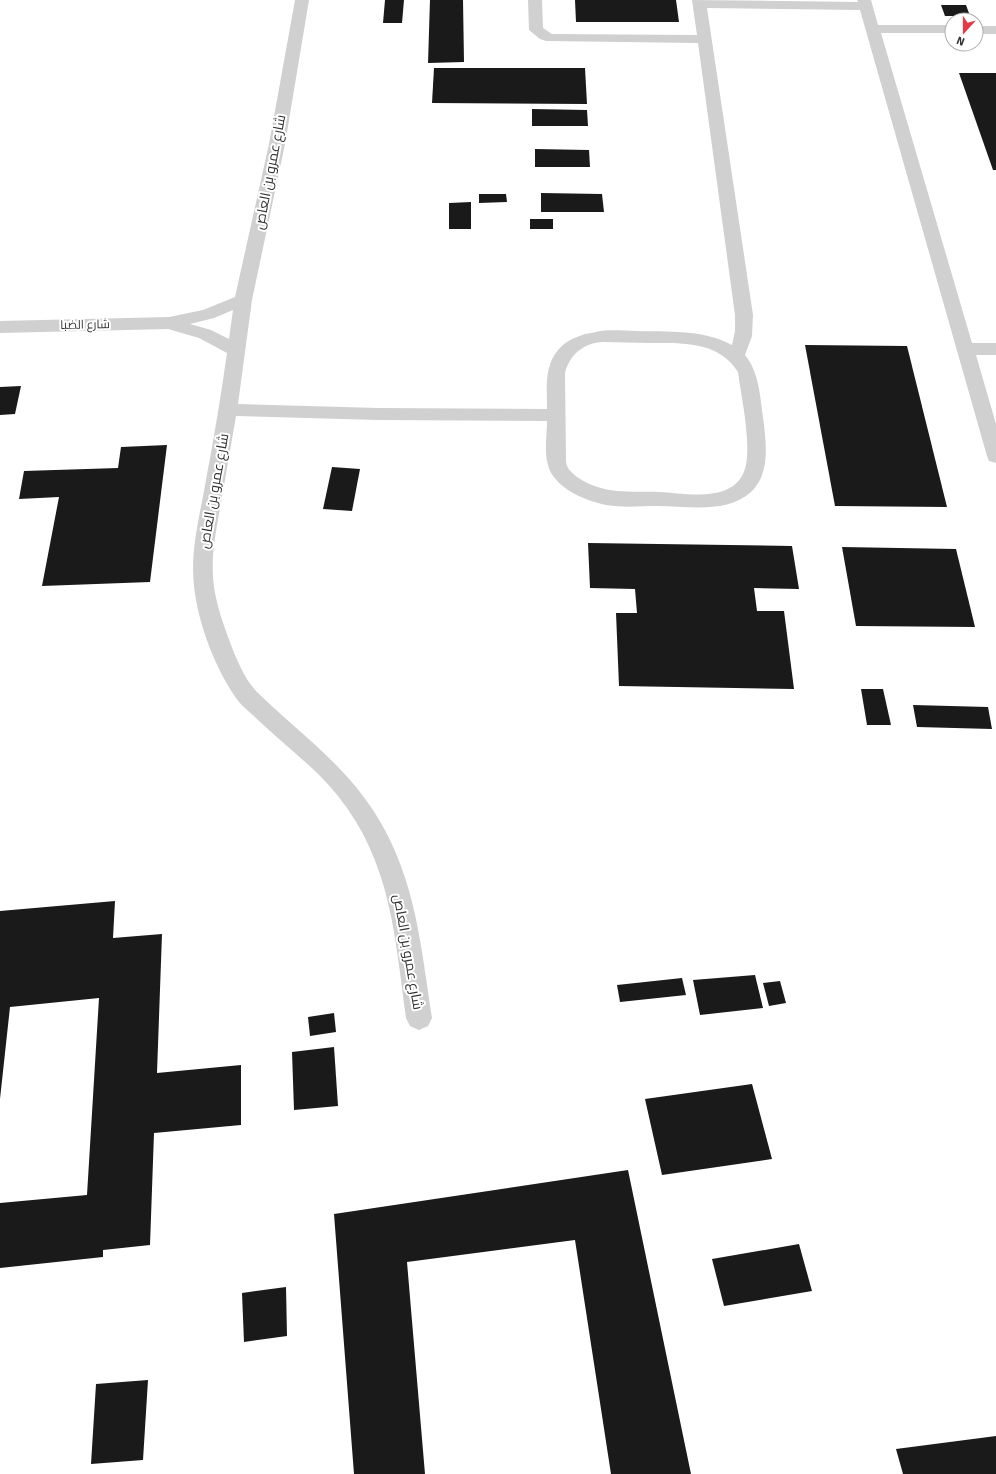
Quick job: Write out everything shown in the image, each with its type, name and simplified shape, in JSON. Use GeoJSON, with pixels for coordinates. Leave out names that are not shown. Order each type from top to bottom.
{"type":"FeatureCollection","features":[{"type":"Feature","properties":{"kind":"street","name":"شارع عمرو بن العاص"},"geometry":{"type":"LineString","coordinates":[[302,0],[277,144],[243,300],[228,410],[203,550],[204,586],[212,623],[226,660],[247,696],[276,725],[321,763],[346,789],[370,825],[390,865],[403,909],[419,1018]]}},
{"type":"Feature","properties":{"kind":"street"},"geometry":{"type":"LineString","coordinates":[[535,0],[536,30],[544,36],[551,38],[704,39]]}},
{"type":"Feature","properties":{"kind":"street"},"geometry":{"type":"LineString","coordinates":[[735,356],[742,343],[745,329],[744,315],[700,2],[865,3],[996,456]]}},
{"type":"Feature","properties":{"kind":"street"},"geometry":{"type":"LineString","coordinates":[[872,29],[944,29]]}},
{"type":"Feature","properties":{"kind":"street"},"geometry":{"type":"LineString","coordinates":[[984,30],[996,30]]}},
{"type":"Feature","properties":{"kind":"street","name":"شارع الضبا"},"geometry":{"type":"LineString","coordinates":[[0,327],[169,323],[208,314],[243,300]]}},
{"type":"Feature","properties":{"kind":"street","name":"شارع الضبا"},"geometry":{"type":"LineString","coordinates":[[169,323],[205,334],[236,350]]}},
{"type":"Feature","properties":{"kind":"street"},"geometry":{"type":"LineString","coordinates":[[608,337],[693,337],[716,344],[735,356],[744,364],[747,372],[757,456],[752,477],[746,486],[726,497],[703,500],[609,498],[584,490],[573,483],[557,466],[556,415],[557,365],[568,349],[586,340],[608,337]]}},
{"type":"Feature","properties":{"kind":"street"},"geometry":{"type":"LineString","coordinates":[[965,349],[996,349]]}},
{"type":"Feature","properties":{"kind":"street"},"geometry":{"type":"LineString","coordinates":[[228,410],[378,414],[556,415]]}},
{"type":"Feature","properties":{"kind":"building"},"geometry":{"type":"Polygon","coordinates":[[[385,0],[404,0],[402,23],[383,23],[385,0]]]}},
{"type":"Feature","properties":{"kind":"building"},"geometry":{"type":"Polygon","coordinates":[[[430,0],[463,0],[464,62],[428,63],[430,0]]]}},
{"type":"Feature","properties":{"kind":"building"},"geometry":{"type":"Polygon","coordinates":[[[575,0],[676,0],[679,22],[576,22],[575,0]]]}},
{"type":"Feature","properties":{"kind":"building"},"geometry":{"type":"Polygon","coordinates":[[[941,5],[966,5],[969,12],[944,12],[944,13],[941,5]]]}},
{"type":"Feature","properties":{"kind":"building"},"geometry":{"type":"Polygon","coordinates":[[[434,68],[585,68],[587,104],[432,103],[434,68]]]}},
{"type":"Feature","properties":{"kind":"building"},"geometry":{"type":"Polygon","coordinates":[[[959,73],[996,73],[996,170],[993,170],[959,73]]]}},
{"type":"Feature","properties":{"kind":"building"},"geometry":{"type":"Polygon","coordinates":[[[532,109],[587,110],[588,126],[532,126],[532,109]]]}},
{"type":"Feature","properties":{"kind":"building"},"geometry":{"type":"Polygon","coordinates":[[[535,149],[589,150],[590,167],[535,167],[535,149]]]}},
{"type":"Feature","properties":{"kind":"building"},"geometry":{"type":"Polygon","coordinates":[[[541,193],[602,194],[604,212],[541,212],[541,193]]]}},
{"type":"Feature","properties":{"kind":"building"},"geometry":{"type":"Polygon","coordinates":[[[479,194],[506,194],[507,202],[479,203],[479,194]]]}},
{"type":"Feature","properties":{"kind":"building"},"geometry":{"type":"Polygon","coordinates":[[[471,202],[471,229],[449,229],[449,203],[471,202]]]}},
{"type":"Feature","properties":{"kind":"building"},"geometry":{"type":"Polygon","coordinates":[[[530,219],[553,219],[553,229],[530,229],[530,219]]]}},
{"type":"Feature","properties":{"kind":"building"},"geometry":{"type":"Polygon","coordinates":[[[805,345],[907,346],[947,507],[835,506],[805,345]]]}},
{"type":"Feature","properties":{"kind":"building"},"geometry":{"type":"Polygon","coordinates":[[[21,386],[15,414],[0,415],[0,387],[21,386]]]}},
{"type":"Feature","properties":{"kind":"building"},"geometry":{"type":"Polygon","coordinates":[[[167,445],[150,582],[42,586],[59,497],[19,499],[24,471],[118,468],[121,447],[167,445]]]}},
{"type":"Feature","properties":{"kind":"building"},"geometry":{"type":"Polygon","coordinates":[[[332,467],[360,469],[352,511],[323,509],[332,467]]]}},
{"type":"Feature","properties":{"kind":"building"},"geometry":{"type":"Polygon","coordinates":[[[588,543],[792,546],[799,589],[754,588],[757,611],[784,611],[794,689],[619,686],[616,613],[637,613],[635,589],[590,588],[588,543]]]}},
{"type":"Feature","properties":{"kind":"building"},"geometry":{"type":"Polygon","coordinates":[[[842,547],[956,549],[975,627],[856,626],[842,547]]]}},
{"type":"Feature","properties":{"kind":"building"},"geometry":{"type":"Polygon","coordinates":[[[861,689],[883,689],[891,725],[867,725],[861,689]]]}},
{"type":"Feature","properties":{"kind":"building"},"geometry":{"type":"Polygon","coordinates":[[[913,705],[988,707],[992,729],[917,727],[913,705]]]}},
{"type":"Feature","properties":{"kind":"building"},"geometry":{"type":"Polygon","coordinates":[[[115,901],[113,938],[162,934],[157,1073],[241,1065],[241,1125],[154,1133],[150,1245],[103,1250],[103,1257],[0,1268],[0,1203],[87,1195],[99,998],[10,1007],[0,1099],[0,911],[115,901]]]}},
{"type":"Feature","properties":{"kind":"building"},"geometry":{"type":"Polygon","coordinates":[[[755,975],[763,1008],[700,1015],[693,980],[755,975]]]}},
{"type":"Feature","properties":{"kind":"building"},"geometry":{"type":"Polygon","coordinates":[[[682,978],[686,995],[620,1002],[617,985],[682,978]]]}},
{"type":"Feature","properties":{"kind":"building"},"geometry":{"type":"Polygon","coordinates":[[[780,981],[786,1003],[769,1006],[763,983],[780,981]]]}},
{"type":"Feature","properties":{"kind":"building"},"geometry":{"type":"Polygon","coordinates":[[[334,1013],[336,1032],[310,1036],[308,1017],[334,1013]]]}},
{"type":"Feature","properties":{"kind":"building"},"geometry":{"type":"Polygon","coordinates":[[[334,1047],[338,1106],[294,1110],[292,1052],[334,1047]]]}},
{"type":"Feature","properties":{"kind":"building"},"geometry":{"type":"Polygon","coordinates":[[[752,1084],[772,1159],[662,1175],[645,1099],[752,1084]]]}},
{"type":"Feature","properties":{"kind":"building"},"geometry":{"type":"Polygon","coordinates":[[[628,1170],[691,1474],[611,1474],[575,1240],[407,1262],[425,1474],[354,1474],[334,1214],[628,1170]]]}},
{"type":"Feature","properties":{"kind":"building"},"geometry":{"type":"Polygon","coordinates":[[[799,1244],[812,1291],[724,1306],[712,1259],[799,1244]]]}},
{"type":"Feature","properties":{"kind":"building"},"geometry":{"type":"Polygon","coordinates":[[[286,1287],[287,1336],[244,1342],[242,1293],[286,1287]]]}},
{"type":"Feature","properties":{"kind":"building"},"geometry":{"type":"Polygon","coordinates":[[[148,1380],[143,1460],[91,1464],[96,1384],[148,1380]]]}},
{"type":"Feature","properties":{"kind":"building"},"geometry":{"type":"Polygon","coordinates":[[[996,1436],[996,1474],[903,1474],[896,1449],[996,1436]]]}}]}
